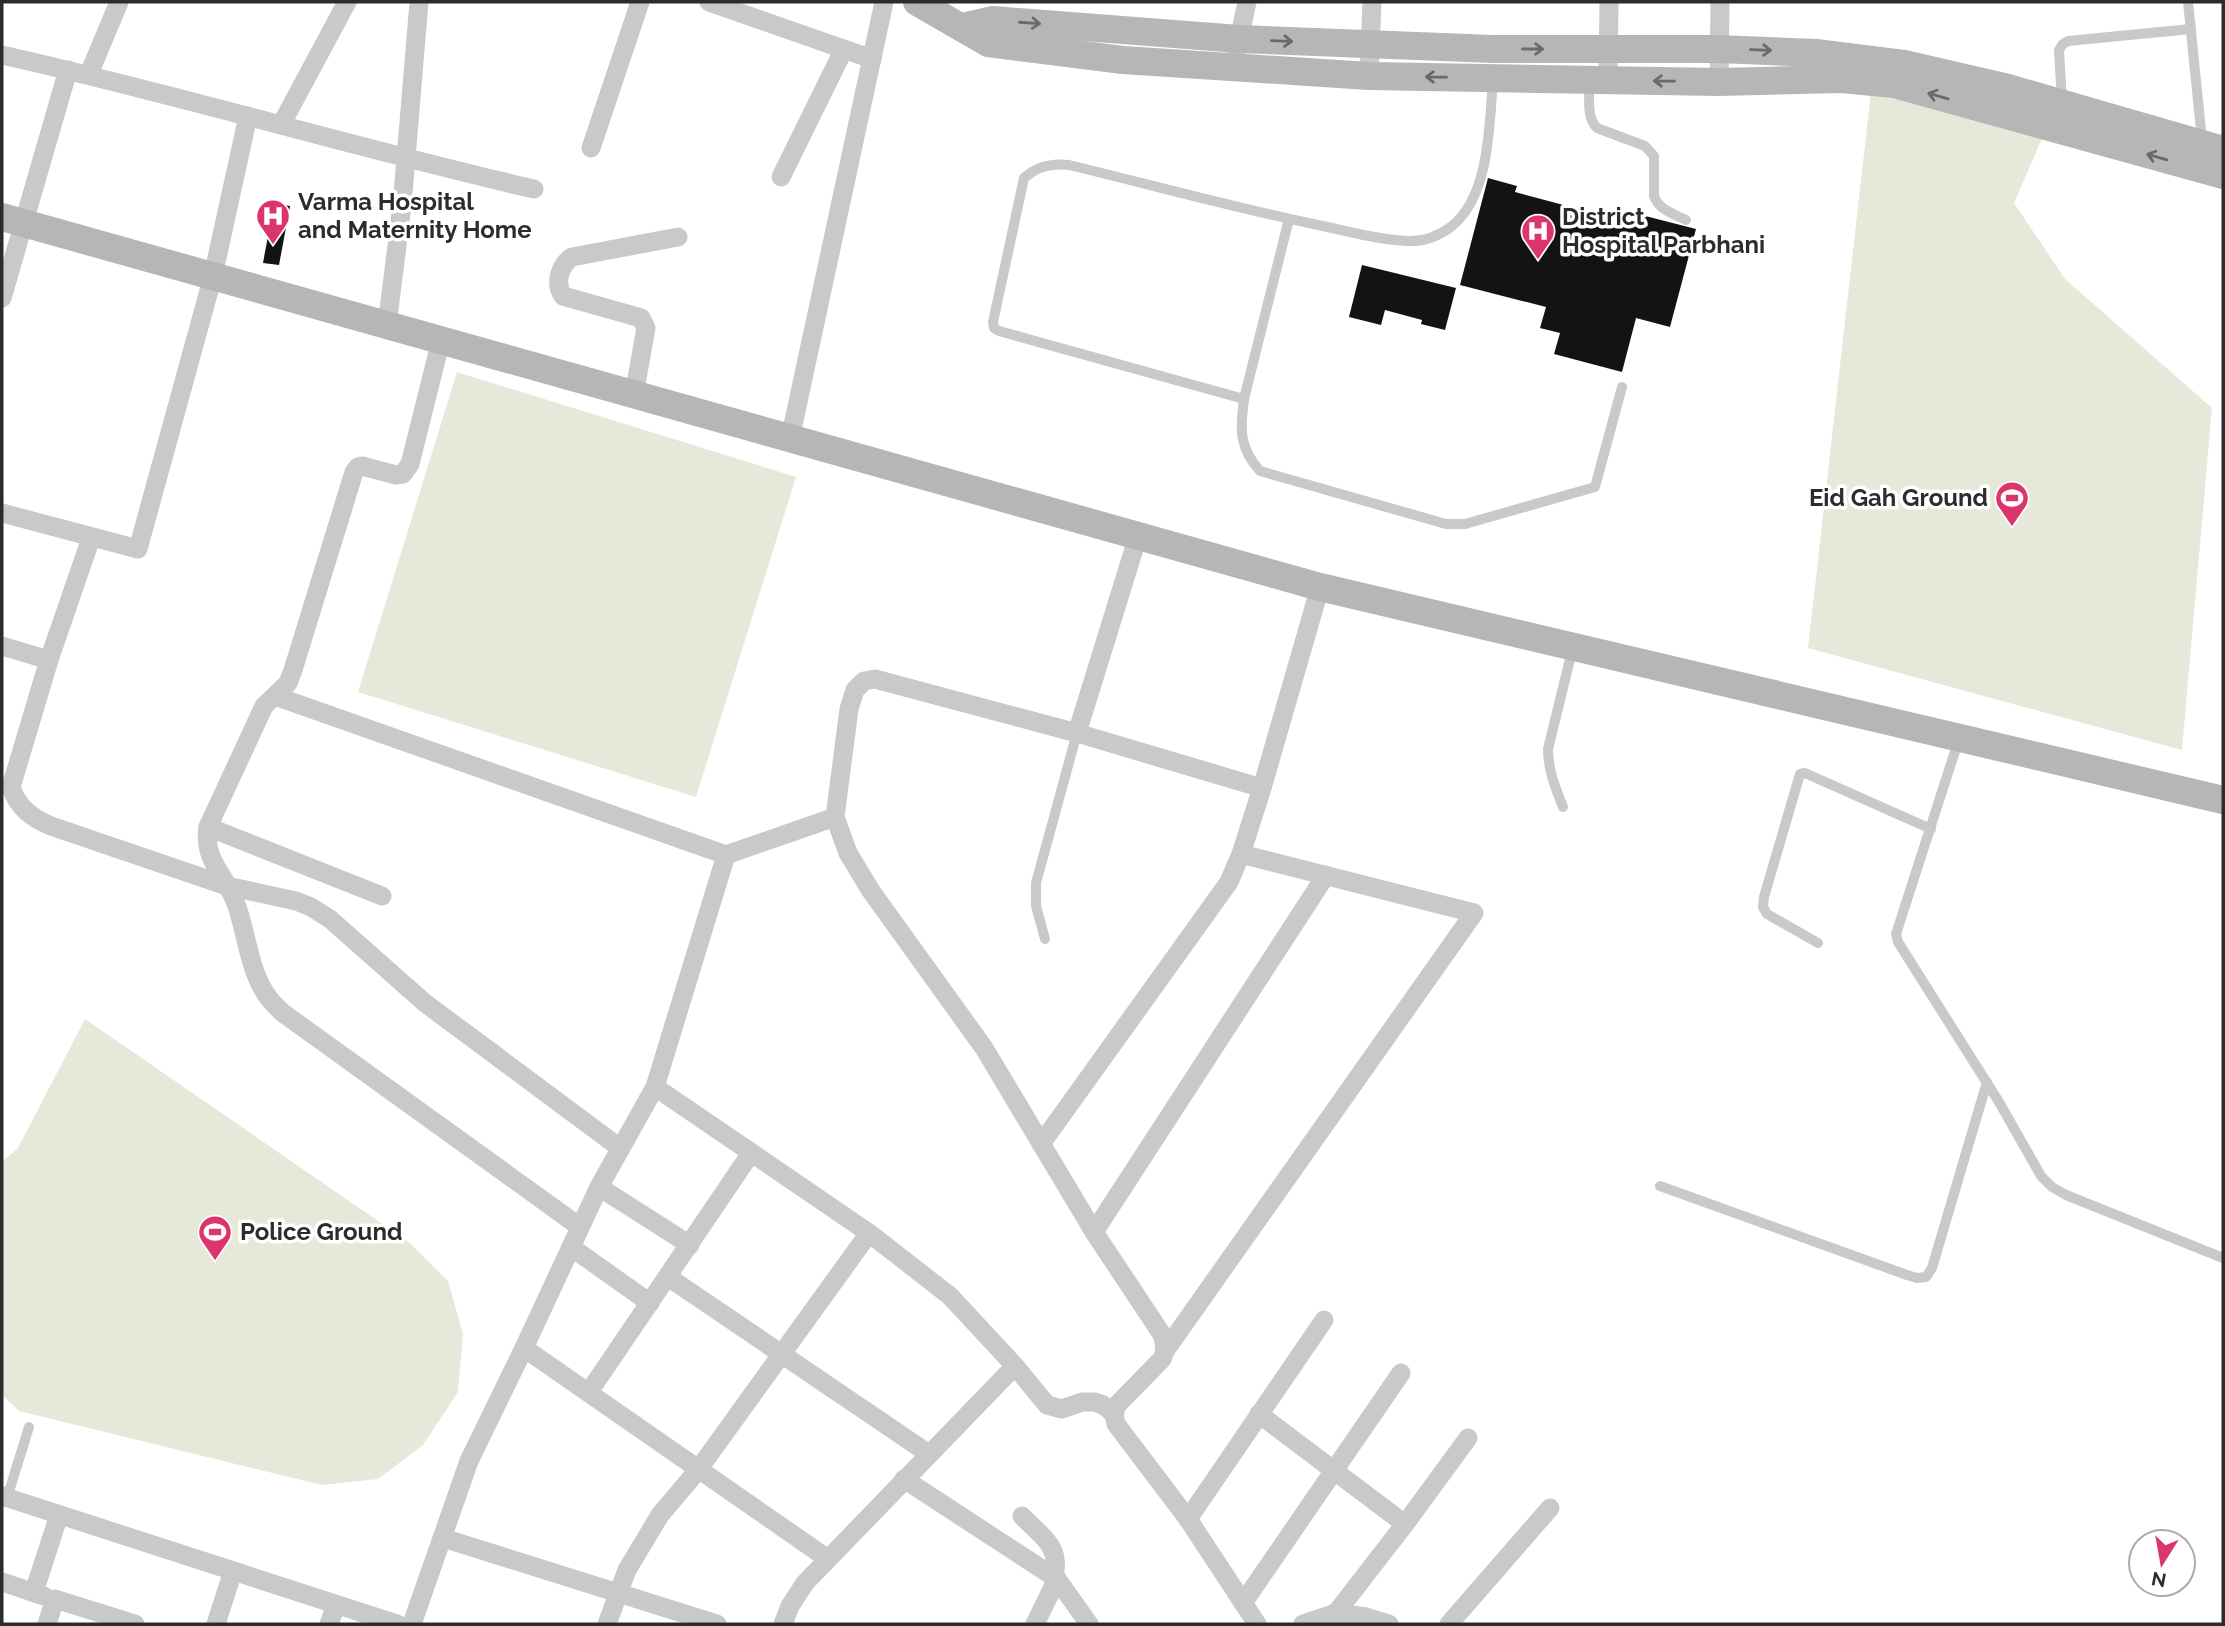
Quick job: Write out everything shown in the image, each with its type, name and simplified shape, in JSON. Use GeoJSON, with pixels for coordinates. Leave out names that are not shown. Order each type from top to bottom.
{"type":"FeatureCollection","features":[{"type":"Feature","properties":{"kind":"street"},"geometry":{"type":"LineString","coordinates":[[89,74],[119,2]]}},
{"type":"Feature","properties":{"kind":"street"},"geometry":{"type":"LineString","coordinates":[[281,125],[347,2]]}},
{"type":"Feature","properties":{"kind":"street"},"geometry":{"type":"LineString","coordinates":[[387,325],[406,159],[419,2]]}},
{"type":"Feature","properties":{"kind":"street"},"geometry":{"type":"LineString","coordinates":[[591,148],[640,2]]}},
{"type":"Feature","properties":{"kind":"street"},"geometry":{"type":"LineString","coordinates":[[709,2],[872,59]]}},
{"type":"Feature","properties":{"kind":"street"},"geometry":{"type":"LineString","coordinates":[[790,439],[884,2]]}},
{"type":"Feature","properties":{"kind":"street"},"geometry":{"type":"LineString","coordinates":[[917,2],[963,27],[993,22],[1239,39],[1371,44],[1599,80],[1719,82],[1842,79],[1894,84],[2213,147]]}},
{"type":"Feature","properties":{"kind":"street"},"geometry":{"type":"LineString","coordinates":[[1233,67],[1247,2]]}},
{"type":"Feature","properties":{"kind":"street"},"geometry":{"type":"LineString","coordinates":[[1369,76],[1372,2]]}},
{"type":"Feature","properties":{"kind":"street"},"geometry":{"type":"LineString","coordinates":[[1599,80],[1609,49],[1609,2]]}},
{"type":"Feature","properties":{"kind":"street"},"geometry":{"type":"LineString","coordinates":[[1719,82],[1720,2]]}},
{"type":"Feature","properties":{"kind":"street"},"geometry":{"type":"LineString","coordinates":[[993,22],[1122,61],[1369,76],[1609,49],[1718,49],[1816,53],[1904,64],[2008,88],[2064,118],[2223,176]]}},
{"type":"Feature","properties":{"kind":"street"},"geometry":{"type":"LineString","coordinates":[[1122,61],[1126,30]]}},
{"type":"Feature","properties":{"kind":"street"},"geometry":{"type":"LineString","coordinates":[[781,177],[844,49]]}},
{"type":"Feature","properties":{"kind":"street"},"geometry":{"type":"LineString","coordinates":[[2,55],[89,74],[406,159],[534,189]]}},
{"type":"Feature","properties":{"kind":"street"},"geometry":{"type":"LineString","coordinates":[[2,298],[13,220],[68,70]]}},
{"type":"Feature","properties":{"kind":"street"},"geometry":{"type":"LineString","coordinates":[[2,513],[138,549],[213,276],[248,116]]}},
{"type":"Feature","properties":{"kind":"street"},"geometry":{"type":"LineString","coordinates":[[13,220],[1320,587],[2223,800]]}},
{"type":"Feature","properties":{"kind":"street"},"geometry":{"type":"LineString","coordinates":[[634,395],[645,322],[641,318],[563,296],[558,285],[562,265],[572,257],[678,237]]}},
{"type":"Feature","properties":{"kind":"street"},"geometry":{"type":"LineString","coordinates":[[441,340],[410,464],[403,474],[396,475],[362,466],[354,472],[288,683],[264,706],[208,827],[206,839],[208,851],[234,899],[258,979],[268,998],[283,1013],[580,1227]]}},
{"type":"Feature","properties":{"kind":"street"},"geometry":{"type":"LineString","coordinates":[[1077,733],[1138,536]]}},
{"type":"Feature","properties":{"kind":"street"},"geometry":{"type":"LineString","coordinates":[[90,538],[6,790],[15,801],[38,821],[227,886],[296,901],[321,913],[425,1003],[620,1148]]}},
{"type":"Feature","properties":{"kind":"street"},"geometry":{"type":"LineString","coordinates":[[1041,1144],[1229,882],[1262,788],[1320,587]]}},
{"type":"Feature","properties":{"kind":"street"},"geometry":{"type":"LineString","coordinates":[[2,646],[49,660]]}},
{"type":"Feature","properties":{"kind":"street"},"geometry":{"type":"LineString","coordinates":[[1165,1351],[1163,1336],[1094,1232],[984,1048],[871,891],[848,853],[835,817],[849,709],[855,690],[864,681],[875,679],[1077,733],[1262,788]]}},
{"type":"Feature","properties":{"kind":"street"},"geometry":{"type":"LineString","coordinates":[[275,696],[726,855],[835,817]]}},
{"type":"Feature","properties":{"kind":"street"},"geometry":{"type":"LineString","coordinates":[[208,827],[382,896]]}},
{"type":"Feature","properties":{"kind":"street"},"geometry":{"type":"LineString","coordinates":[[1241,854],[1474,913],[1165,1351],[1162,1359],[1117,1405],[1114,1414],[1116,1424],[1188,1519],[1257,1624]]}},
{"type":"Feature","properties":{"kind":"street"},"geometry":{"type":"LineString","coordinates":[[412,1624],[469,1461],[580,1227],[655,1087],[726,855]]}},
{"type":"Feature","properties":{"kind":"street"},"geometry":{"type":"LineString","coordinates":[[1094,1232],[1326,875]]}},
{"type":"Feature","properties":{"kind":"street"},"geometry":{"type":"LineString","coordinates":[[655,1087],[869,1233],[950,1296],[1047,1405],[1062,1409],[1082,1402],[1095,1402],[1114,1414]]}},
{"type":"Feature","properties":{"kind":"street"},"geometry":{"type":"LineString","coordinates":[[589,1392],[751,1153]]}},
{"type":"Feature","properties":{"kind":"street"},"geometry":{"type":"LineString","coordinates":[[600,1187],[690,1245]]}},
{"type":"Feature","properties":{"kind":"street"},"geometry":{"type":"LineString","coordinates":[[607,1624],[617,1593],[660,1514],[698,1470],[869,1233]]}},
{"type":"Feature","properties":{"kind":"street"},"geometry":{"type":"LineString","coordinates":[[571,1247],[650,1303]]}},
{"type":"Feature","properties":{"kind":"street"},"geometry":{"type":"LineString","coordinates":[[668,1277],[929,1454]]}},
{"type":"Feature","properties":{"kind":"street"},"geometry":{"type":"LineString","coordinates":[[1188,1519],[1324,1320]]}},
{"type":"Feature","properties":{"kind":"street"},"geometry":{"type":"LineString","coordinates":[[524,1348],[828,1559]]}},
{"type":"Feature","properties":{"kind":"street"},"geometry":{"type":"LineString","coordinates":[[783,1624],[790,1606],[805,1583],[1015,1366]]}},
{"type":"Feature","properties":{"kind":"street"},"geometry":{"type":"LineString","coordinates":[[1243,1603],[1401,1373]]}},
{"type":"Feature","properties":{"kind":"street"},"geometry":{"type":"LineString","coordinates":[[1259,1414],[1405,1524]]}},
{"type":"Feature","properties":{"kind":"street"},"geometry":{"type":"LineString","coordinates":[[1336,1613],[1468,1438]]}},
{"type":"Feature","properties":{"kind":"street"},"geometry":{"type":"LineString","coordinates":[[904,1479],[1055,1578],[1089,1624]]}},
{"type":"Feature","properties":{"kind":"street"},"geometry":{"type":"LineString","coordinates":[[4,1497],[397,1624]]}},
{"type":"Feature","properties":{"kind":"street"},"geometry":{"type":"LineString","coordinates":[[1449,1624],[1550,1508]]}},
{"type":"Feature","properties":{"kind":"street"},"geometry":{"type":"LineString","coordinates":[[34,1592],[59,1515]]}},
{"type":"Feature","properties":{"kind":"street"},"geometry":{"type":"LineString","coordinates":[[1022,1516],[1056,1554],[1055,1578],[1035,1624]]}},
{"type":"Feature","properties":{"kind":"street"},"geometry":{"type":"LineString","coordinates":[[443,1538],[717,1624]]}},
{"type":"Feature","properties":{"kind":"street"},"geometry":{"type":"LineString","coordinates":[[216,1624],[233,1571]]}},
{"type":"Feature","properties":{"kind":"street"},"geometry":{"type":"LineString","coordinates":[[2,1582],[135,1624]]}},
{"type":"Feature","properties":{"kind":"street"},"geometry":{"type":"LineString","coordinates":[[47,1624],[54,1600]]}},
{"type":"Feature","properties":{"kind":"street"},"geometry":{"type":"LineString","coordinates":[[329,1624],[335,1605]]}},
{"type":"Feature","properties":{"kind":"street"},"geometry":{"type":"LineString","coordinates":[[1303,1624],[1336,1613],[1366,1617],[1389,1624]]}},
{"type":"Feature","properties":{"kind":"lane"},"geometry":{"type":"LineString","coordinates":[[2188,2],[2213,147]]}},
{"type":"Feature","properties":{"kind":"lane"},"geometry":{"type":"LineString","coordinates":[[2064,118],[2059,50],[2063,44],[2068,41],[2191,29]]}},
{"type":"Feature","properties":{"kind":"lane"},"geometry":{"type":"LineString","coordinates":[[1244,399],[994,328],[1021,184],[1030,173],[1055,163],[1289,219],[1377,237],[1424,240],[1453,225],[1466,211],[1477,187],[1485,162],[1493,64]]}},
{"type":"Feature","properties":{"kind":"lane"},"geometry":{"type":"LineString","coordinates":[[1599,80],[1590,116],[1592,123],[1651,151],[1654,156],[1656,202],[1660,207],[1686,220]]}},
{"type":"Feature","properties":{"kind":"lane"},"geometry":{"type":"LineString","coordinates":[[1289,219],[1244,399],[1242,439],[1245,451],[1260,471],[1456,525],[1595,487],[1622,387]]}},
{"type":"Feature","properties":{"kind":"lane"},"geometry":{"type":"LineString","coordinates":[[1563,807],[1550,772],[1548,749],[1574,647]]}},
{"type":"Feature","properties":{"kind":"lane"},"geometry":{"type":"LineString","coordinates":[[1045,939],[1036,906],[1036,883],[1077,733]]}},
{"type":"Feature","properties":{"kind":"lane"},"geometry":{"type":"LineString","coordinates":[[1959,738],[1896,934],[1901,946],[1987,1082],[2040,1175],[2052,1187],[2223,1258]]}},
{"type":"Feature","properties":{"kind":"lane"},"geometry":{"type":"LineString","coordinates":[[1818,943],[1767,914],[1763,907],[1800,774],[1805,773],[1931,829]]}},
{"type":"Feature","properties":{"kind":"lane"},"geometry":{"type":"LineString","coordinates":[[1660,1186],[1907,1275],[1926,1277],[1932,1268],[1987,1082]]}},
{"type":"Feature","properties":{"kind":"lane"},"geometry":{"type":"LineString","coordinates":[[4,1497],[29,1427]]}},
{"type":"Feature","properties":{"kind":"shaded area","name":"Eid Gah Ground"},"geometry":{"type":"Polygon","coordinates":[[[1871,92],[2047,127],[2014,203],[2065,279],[2212,408],[2182,750],[1808,648],[1871,92]]]}},
{"type":"Feature","properties":{"kind":"shaded area"},"geometry":{"type":"Polygon","coordinates":[[[457,372],[796,477],[696,797],[358,692],[457,372]]]}},
{"type":"Feature","properties":{"kind":"shaded area","name":"Police Ground"},"geometry":{"type":"Polygon","coordinates":[[[85,1019],[410,1243],[448,1281],[463,1334],[458,1392],[423,1445],[378,1479],[322,1485],[19,1411],[2,1395],[2,1162],[18,1148],[85,1019]]]}},
{"type":"Feature","properties":{"kind":"building"},"geometry":{"type":"Polygon","coordinates":[[[1488,178],[1517,186],[1515,192],[1616,219],[1618,209],[1696,229],[1670,327],[1636,318],[1622,372],[1554,354],[1560,333],[1540,328],[1546,307],[1460,285],[1488,178]]]}},
{"type":"Feature","properties":{"kind":"building"},"geometry":{"type":"Polygon","coordinates":[[[274,203],[290,206],[279,265],[263,263],[274,203]]]}},
{"type":"Feature","properties":{"kind":"building"},"geometry":{"type":"Polygon","coordinates":[[[1362,265],[1456,288],[1445,330],[1421,324],[1422,320],[1385,310],[1381,325],[1349,317],[1362,265]]]}},
{"type":"Feature","properties":{"kind":"place","name":"Varma Hospital and Maternity Home"},"geometry":{"type":"Point","coordinates":[273,246]}},
{"type":"Feature","properties":{"kind":"place","name":"District Hospital Parbhani"},"geometry":{"type":"Point","coordinates":[1538,261]}},
{"type":"Feature","properties":{"kind":"place","name":"Eid Gah Ground"},"geometry":{"type":"Point","coordinates":[2012,528]}},
{"type":"Feature","properties":{"kind":"place","name":"Police Ground"},"geometry":{"type":"Point","coordinates":[215,1262]}}]}
